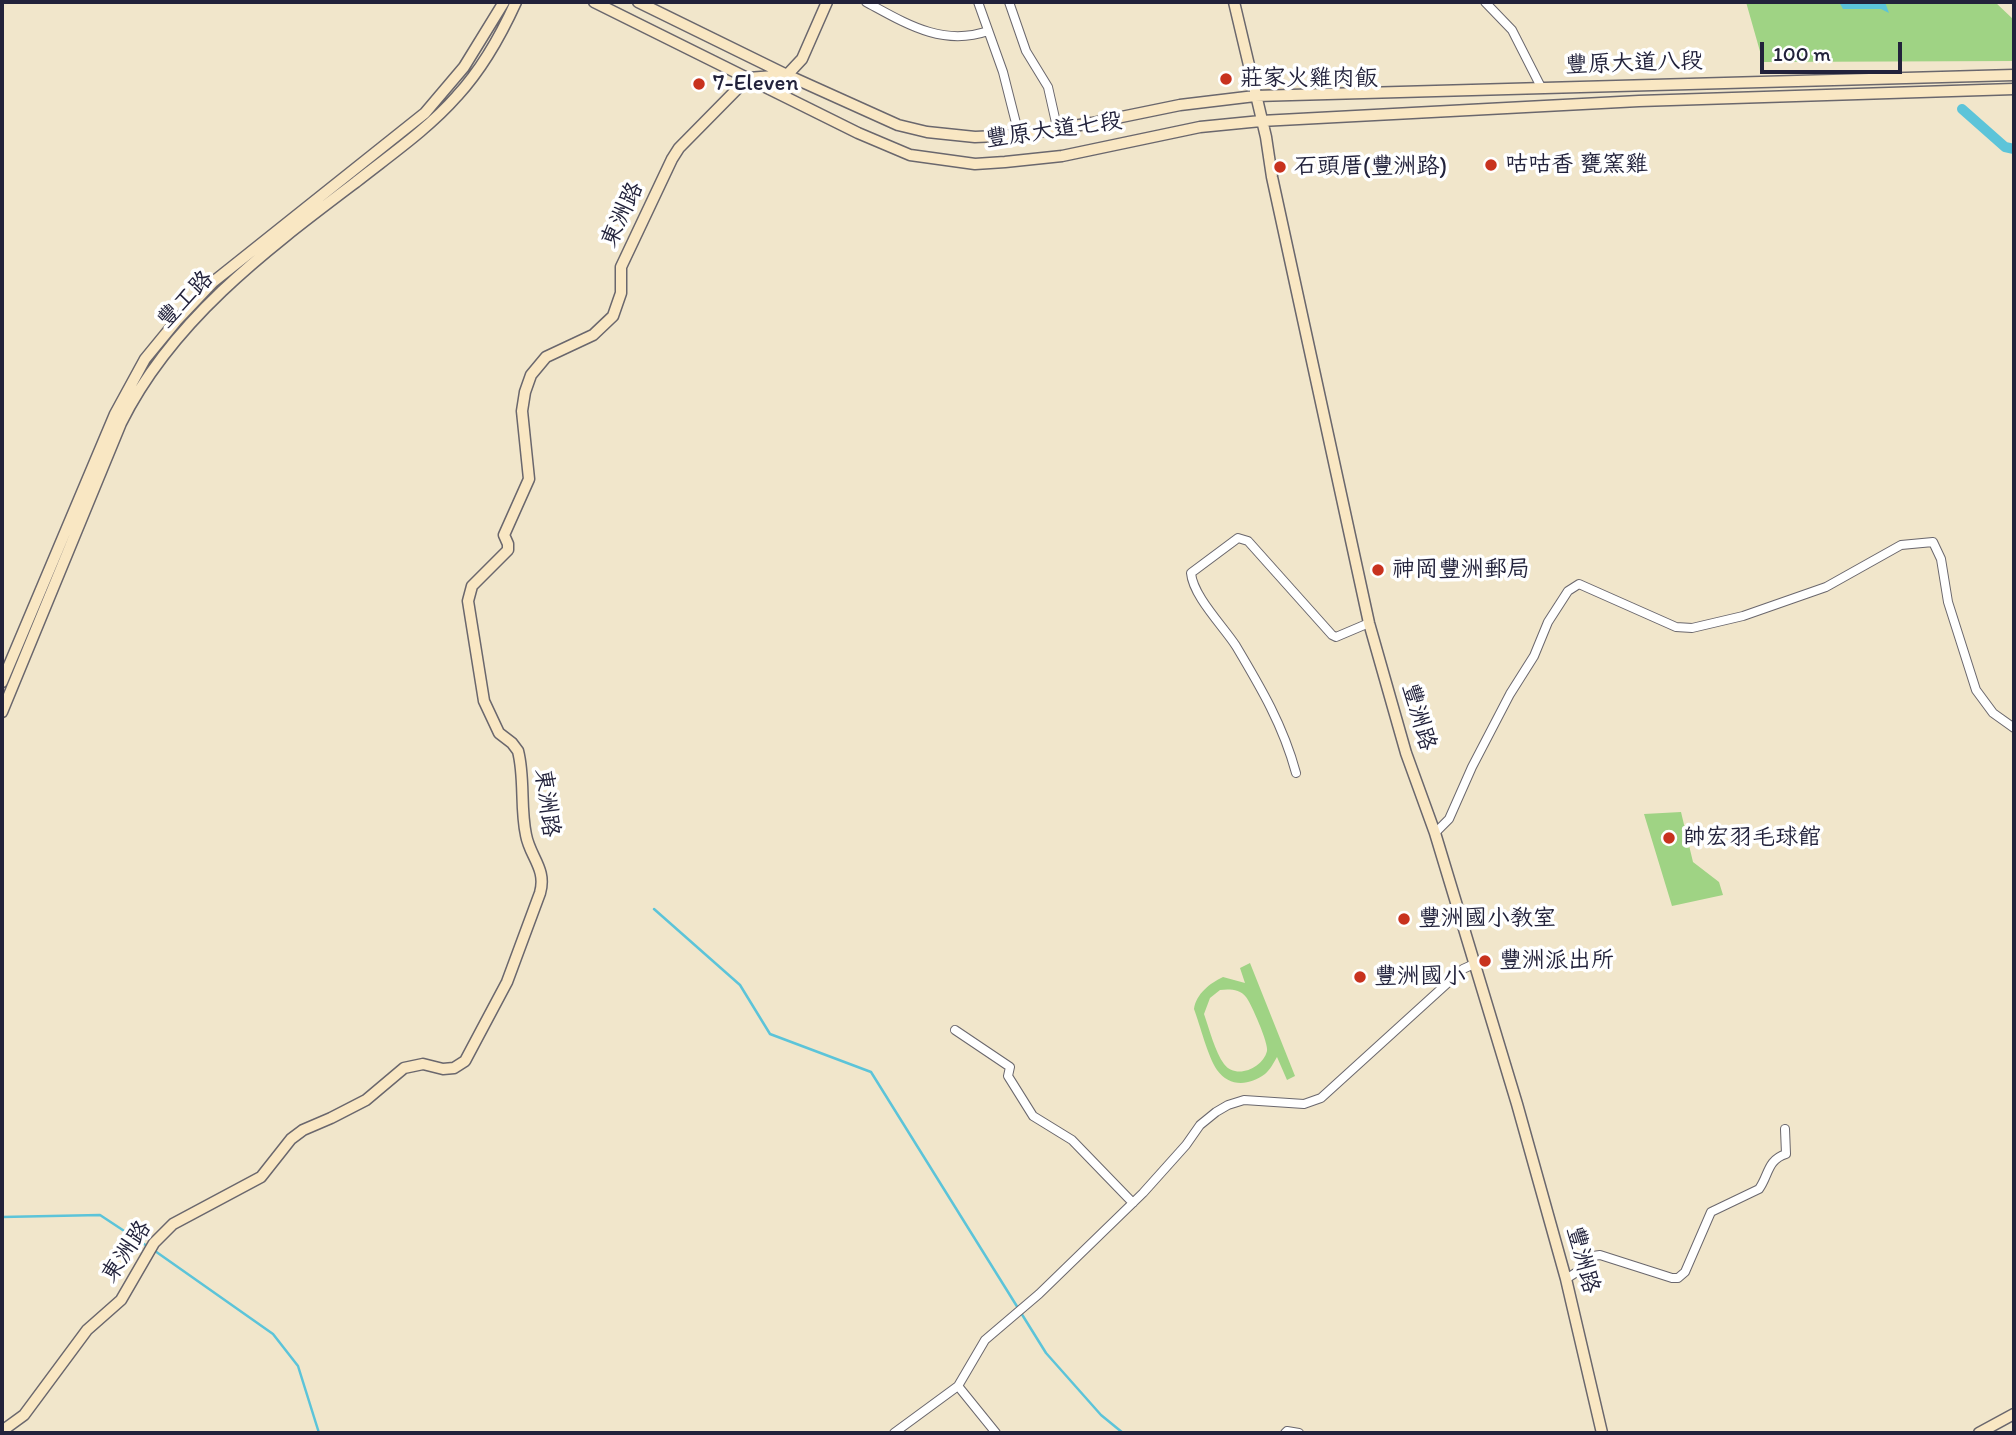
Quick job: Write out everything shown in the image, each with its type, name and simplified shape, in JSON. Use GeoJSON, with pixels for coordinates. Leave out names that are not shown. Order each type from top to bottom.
{"type":"FeatureCollection","features":[{"type":"Feature","properties":{"kind":"street","name":"豐工路"},"geometry":{"type":"LineString","coordinates":[[2,682],[116,414],[145,359],[213,282],[425,113],[464,67],[504,2]]}},
{"type":"Feature","properties":{"kind":"street","name":"豐工路"},"geometry":{"type":"LineString","coordinates":[[2,712],[135,394],[184,329],[224,288],[432,121],[457,96],[477,72],[516,2]]}},
{"type":"Feature","properties":{"kind":"street","name":"豐原大道七段"},"geometry":{"type":"LineString","coordinates":[[594,2],[858,133],[910,155],[975,164],[1062,156],[1200,127],[1261,121]]}},
{"type":"Feature","properties":{"kind":"street","name":"豐原大道七段"},"geometry":{"type":"LineString","coordinates":[[638,2],[787,75],[898,125],[927,132],[966,136],[1019,135],[1180,105],[1255,96]]}},
{"type":"Feature","properties":{"kind":"street"},"geometry":{"type":"LineString","coordinates":[[748,78],[787,75],[802,59],[827,2]]}},
{"type":"Feature","properties":{"kind":"street"},"geometry":{"type":"LineString","coordinates":[[866,2],[913,28],[950,36],[972,37],[988,31]]}},
{"type":"Feature","properties":{"kind":"street"},"geometry":{"type":"LineString","coordinates":[[978,2],[1003,72],[1019,135]]}},
{"type":"Feature","properties":{"kind":"street"},"geometry":{"type":"LineString","coordinates":[[1009,2],[1026,51],[1048,87],[1057,127]]}},
{"type":"Feature","properties":{"kind":"street","name":"豐洲路"},"geometry":{"type":"LineString","coordinates":[[1234,2],[1369,624],[1406,753],[1435,833],[1517,1104],[1566,1279],[1602,1433]]}},
{"type":"Feature","properties":{"kind":"street"},"geometry":{"type":"LineString","coordinates":[[1485,2],[1512,30],[1541,87]]}},
{"type":"Feature","properties":{"kind":"street"},"geometry":{"type":"LineString","coordinates":[[1493,9],[1503,2]]}},
{"type":"Feature","properties":{"kind":"street","name":"豐原大道八段"},"geometry":{"type":"LineString","coordinates":[[1255,96],[2014,75]]}},
{"type":"Feature","properties":{"kind":"street","name":"東洲路"},"geometry":{"type":"LineString","coordinates":[[2,1431],[24,1415],[87,1330],[121,1300],[151,1247],[180,1219],[261,1177],[280,1150],[297,1134],[366,1100],[404,1068],[423,1064],[443,1069],[454,1068],[465,1061],[508,982],[540,893],[542,874],[526,836],[518,751],[499,733],[484,701],[468,593],[508,550],[509,544],[503,535],[529,479],[522,411],[524,392],[530,375],[546,357],[598,332],[613,316],[621,293],[621,267],[672,159],[679,148],[748,78]]}},
{"type":"Feature","properties":{"kind":"street","name":"豐原大道八段"},"geometry":{"type":"LineString","coordinates":[[1261,121],[1639,101],[2014,89]]}},
{"type":"Feature","properties":{"kind":"street"},"geometry":{"type":"LineString","coordinates":[[1296,773],[1287,739],[1280,725],[1234,644],[1196,590],[1191,573],[1238,538],[1242,538],[1248,541],[1332,635],[1369,624]]}},
{"type":"Feature","properties":{"kind":"street"},"geometry":{"type":"LineString","coordinates":[[1435,833],[1450,819],[1472,767],[1510,694],[1534,656],[1548,622],[1568,591],[1579,584],[1676,626],[1692,628],[1743,616],[1809,594],[1901,545],[1933,542],[1941,559],[1948,602],[1976,690],[1993,713],[2014,728]]}},
{"type":"Feature","properties":{"kind":"street"},"geometry":{"type":"LineString","coordinates":[[894,1433],[958,1386],[985,1340],[1040,1294],[1133,1203],[1186,1145],[1200,1125],[1222,1107],[1244,1100],[1304,1104],[1321,1098],[1462,969],[1474,964]]}},
{"type":"Feature","properties":{"kind":"street"},"geometry":{"type":"LineString","coordinates":[[955,1030],[1010,1067],[1008,1076],[1033,1116],[1072,1140],[1133,1203]]}},
{"type":"Feature","properties":{"kind":"street"},"geometry":{"type":"LineString","coordinates":[[1566,1279],[1583,1268],[1593,1256],[1600,1255],[1678,1278],[1685,1272],[1711,1212],[1759,1189],[1768,1168],[1777,1157],[1786,1154],[1786,1129]]}},
{"type":"Feature","properties":{"kind":"street"},"geometry":{"type":"LineString","coordinates":[[958,1386],[996,1433]]}},
{"type":"Feature","properties":{"kind":"street"},"geometry":{"type":"LineString","coordinates":[[1979,1433],[2014,1414]]}},
{"type":"Feature","properties":{"kind":"street"},"geometry":{"type":"LineString","coordinates":[[1286,1433],[1299,1433]]}},
{"type":"Feature","properties":{"kind":"green space"},"geometry":{"type":"Polygon","coordinates":[[[1746,2],[1995,2],[2014,20],[2014,61],[1763,62],[1746,2]]]}},
{"type":"Feature","properties":{"kind":"green space","name":"帥宏羽毛球館"},"geometry":{"type":"Polygon","coordinates":[[[1681,812],[1693,862],[1719,882],[1723,895],[1672,906],[1644,814],[1681,812]]]}},
{"type":"Feature","properties":{"kind":"green space"},"geometry":{"type":"Polygon","coordinates":[[[1250,963],[1295,1076],[1287,1080],[1277,1057],[1265,1074],[1252,1081],[1240,1083],[1222,1076],[1210,1057],[1194,1009],[1195,1004],[1204,990],[1223,977],[1245,983],[1240,968],[1250,963]],[[1220,990],[1210,998],[1204,1014],[1215,1047],[1229,1069],[1248,1070],[1264,1057],[1267,1051],[1265,1040],[1244,994],[1220,990]]]}},
{"type":"Feature","properties":{"kind":"water"},"geometry":{"type":"Polygon","coordinates":[[[1839,2],[1885,2],[1889,13],[1881,9],[1843,9],[1839,2]]]}},
{"type":"Feature","properties":{"kind":"waterway"},"geometry":{"type":"LineString","coordinates":[[1962,109],[2005,147],[2014,149]]}},
{"type":"Feature","properties":{"kind":"waterway"},"geometry":{"type":"LineString","coordinates":[[654,909],[740,985],[770,1034],[871,1072],[1046,1353],[1101,1415],[1123,1433]]}},
{"type":"Feature","properties":{"kind":"waterway"},"geometry":{"type":"LineString","coordinates":[[2,1217],[100,1215],[150,1248]]}},
{"type":"Feature","properties":{"kind":"waterway"},"geometry":{"type":"LineString","coordinates":[[155,1251],[273,1334],[298,1366],[319,1433]]}},
{"type":"Feature","properties":{"kind":"place","name":"莊家火雞肉飯"},"geometry":{"type":"Point","coordinates":[1226,79]}},
{"type":"Feature","properties":{"kind":"place","name":"7-Eleven"},"geometry":{"type":"Point","coordinates":[699,84]}},
{"type":"Feature","properties":{"kind":"place","name":"咕咕香 甕窯雞"},"geometry":{"type":"Point","coordinates":[1491,165]}},
{"type":"Feature","properties":{"kind":"place","name":"石頭厝(豐洲路)"},"geometry":{"type":"Point","coordinates":[1280,167]}},
{"type":"Feature","properties":{"kind":"place","name":"神岡豐洲郵局"},"geometry":{"type":"Point","coordinates":[1378,570]}},
{"type":"Feature","properties":{"kind":"place","name":"帥宏羽毛球館"},"geometry":{"type":"Point","coordinates":[1669,838]}},
{"type":"Feature","properties":{"kind":"place","name":"豐洲國小教室"},"geometry":{"type":"Point","coordinates":[1404,919]}},
{"type":"Feature","properties":{"kind":"place","name":"豐洲派出所"},"geometry":{"type":"Point","coordinates":[1485,961]}},
{"type":"Feature","properties":{"kind":"place","name":"豐洲國小"},"geometry":{"type":"Point","coordinates":[1360,977]}}]}
